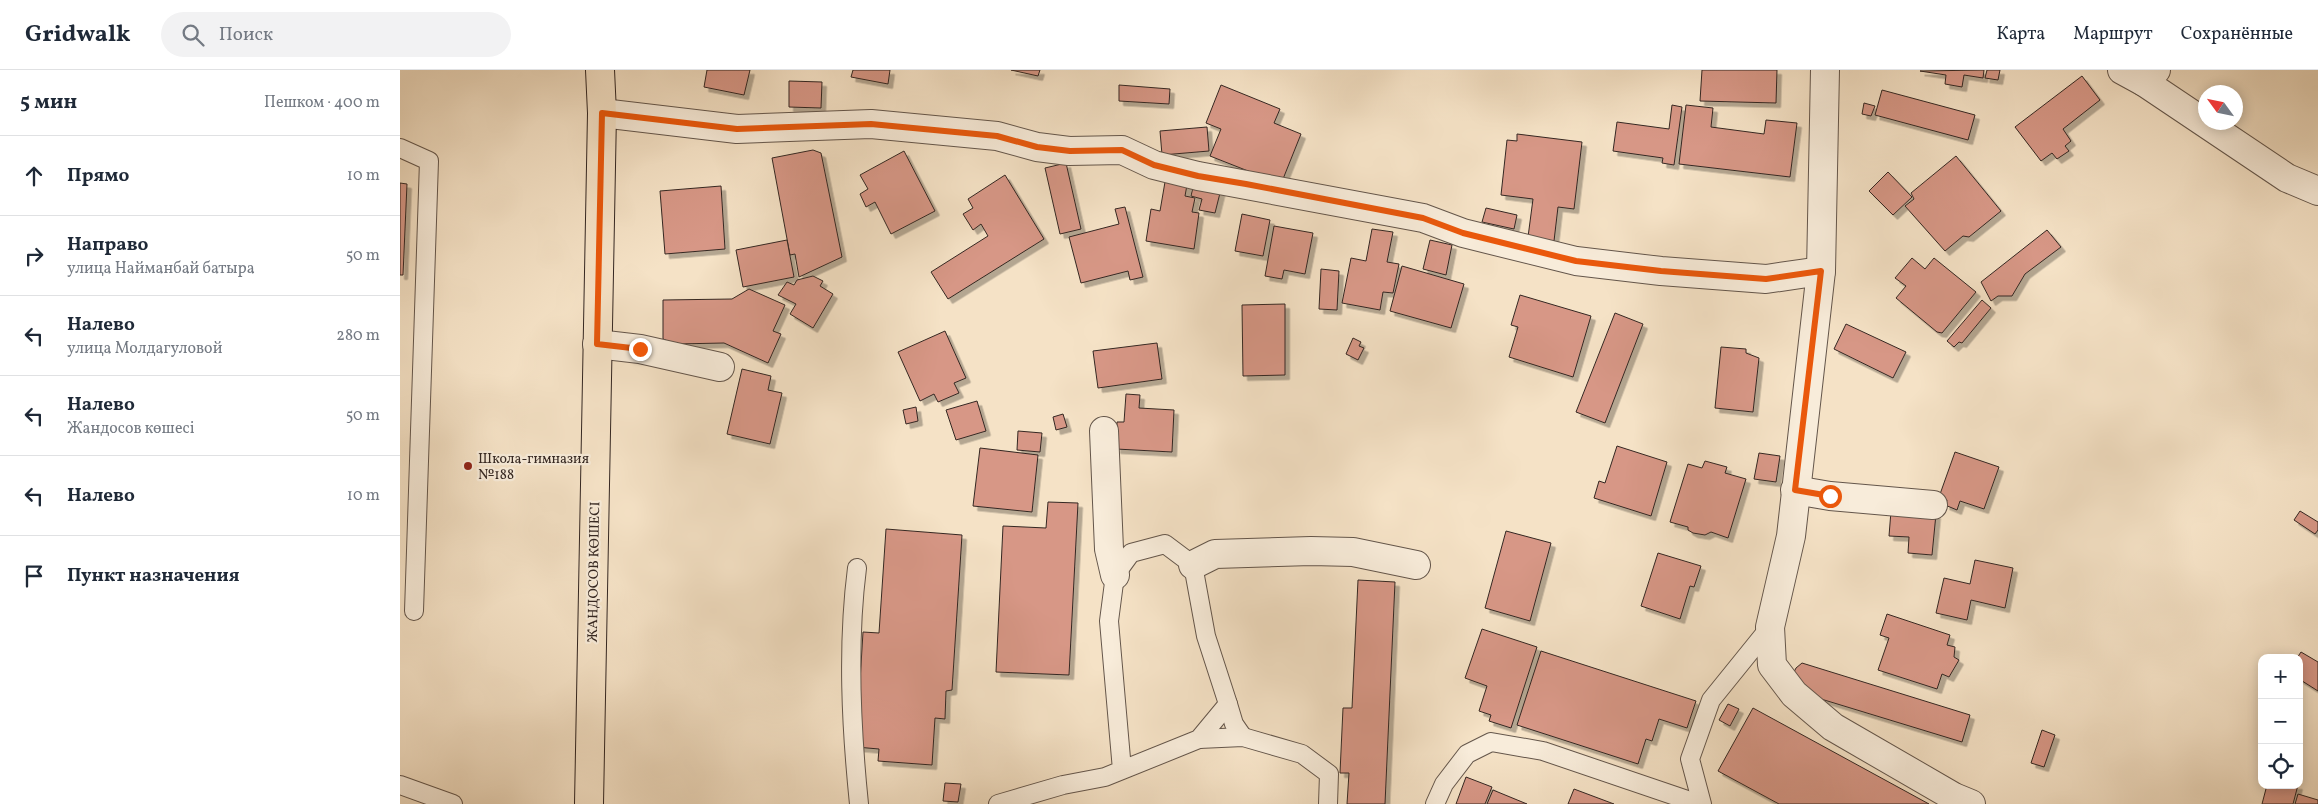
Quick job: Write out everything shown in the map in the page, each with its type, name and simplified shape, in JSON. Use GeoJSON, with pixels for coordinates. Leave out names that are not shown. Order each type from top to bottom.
{"type":"FeatureCollection","features":[{"type":"Feature","properties":{"kind":"main road","name":"ЖАНДОСОВ КӨШЕСІ"},"geometry":{"type":"LineString","coordinates":[[589,804],[602,113],[600,70]]}},
{"type":"Feature","properties":{"kind":"street"},"geometry":{"type":"LineString","coordinates":[[1826,70],[1821,271],[1791,536],[1770,627],[1772,665],[1794,694],[1833,727],[1946,798],[1971,804]]}},
{"type":"Feature","properties":{"kind":"street"},"geometry":{"type":"LineString","coordinates":[[2141,74],[2287,178],[2318,191]]}},
{"type":"Feature","properties":{"kind":"street"},"geometry":{"type":"LineString","coordinates":[[602,113],[737,129],[871,124],[997,136],[1037,147],[1070,151],[1122,150],[1154,165],[1198,176],[1423,218],[1463,233],[1576,261],[1661,271],[1766,279],[1821,271]]}},
{"type":"Feature","properties":{"kind":"street"},"geometry":{"type":"LineString","coordinates":[[597,344],[640,349],[720,367]]}},
{"type":"Feature","properties":{"kind":"street"},"geometry":{"type":"LineString","coordinates":[[1104,431],[1109,549],[1116,575]]}},
{"type":"Feature","properties":{"kind":"street"},"geometry":{"type":"LineString","coordinates":[[1795,490],[1830,496],[1933,505]]}},
{"type":"Feature","properties":{"kind":"street"},"geometry":{"type":"LineString","coordinates":[[1193,565],[1215,554],[1311,551],[1353,552],[1416,565]]}},
{"type":"Feature","properties":{"kind":"lane"},"geometry":{"type":"LineString","coordinates":[[400,148],[428,161],[414,611]]}},
{"type":"Feature","properties":{"kind":"lane"},"geometry":{"type":"LineString","coordinates":[[1122,770],[1109,621],[1116,575],[1131,553],[1165,544],[1193,565],[1206,636],[1234,724],[1244,737]]}},
{"type":"Feature","properties":{"kind":"lane"},"geometry":{"type":"LineString","coordinates":[[857,568],[852,610],[852,706],[859,804]]}},
{"type":"Feature","properties":{"kind":"lane"},"geometry":{"type":"LineString","coordinates":[[1701,804],[1690,759],[1711,700],[1770,627]]}},
{"type":"Feature","properties":{"kind":"lane"},"geometry":{"type":"LineString","coordinates":[[1199,739],[1228,704]]}},
{"type":"Feature","properties":{"kind":"lane"},"geometry":{"type":"LineString","coordinates":[[998,804],[1063,786],[1105,777],[1199,739],[1244,737],[1302,754],[1328,774],[1328,804]]}},
{"type":"Feature","properties":{"kind":"lane"},"geometry":{"type":"LineString","coordinates":[[1434,804],[1444,784],[1467,754],[1491,742],[1543,751],[1701,804]]}},
{"type":"Feature","properties":{"kind":"lane"},"geometry":{"type":"LineString","coordinates":[[400,786],[453,804]]}},
{"type":"Feature","properties":{"kind":"building"},"geometry":{"type":"Polygon","coordinates":[[[707,70],[750,70],[744,95],[704,87],[707,70]]]}},
{"type":"Feature","properties":{"kind":"building"},"geometry":{"type":"Polygon","coordinates":[[[853,70],[890,70],[888,84],[851,77],[853,70]]]}},
{"type":"Feature","properties":{"kind":"building"},"geometry":{"type":"Polygon","coordinates":[[[1011,70],[1040,70],[1038,76],[1011,70]]]}},
{"type":"Feature","properties":{"kind":"building"},"geometry":{"type":"Polygon","coordinates":[[[1702,70],[1777,70],[1776,103],[1700,101],[1702,70]]]}},
{"type":"Feature","properties":{"kind":"building"},"geometry":{"type":"Polygon","coordinates":[[[1984,70],[1983,78],[1964,75],[1962,87],[1945,84],[1946,75],[1920,71],[1984,70]]]}},
{"type":"Feature","properties":{"kind":"building"},"geometry":{"type":"Polygon","coordinates":[[[1987,70],[2000,70],[1998,80],[1985,78],[1987,70]]]}},
{"type":"Feature","properties":{"kind":"building"},"geometry":{"type":"Polygon","coordinates":[[[2082,76],[2100,100],[2063,129],[2071,141],[2065,146],[2069,151],[2057,159],[2052,153],[2041,161],[2015,127],[2082,76]]]}},
{"type":"Feature","properties":{"kind":"building"},"geometry":{"type":"Polygon","coordinates":[[[789,81],[822,82],[821,108],[789,107],[789,81]]]}},
{"type":"Feature","properties":{"kind":"building"},"geometry":{"type":"Polygon","coordinates":[[[1119,85],[1170,89],[1169,104],[1119,101],[1119,85]]]}},
{"type":"Feature","properties":{"kind":"building"},"geometry":{"type":"Polygon","coordinates":[[[1221,85],[1280,109],[1274,123],[1301,134],[1281,184],[1210,156],[1221,129],[1206,123],[1221,85]]]}},
{"type":"Feature","properties":{"kind":"building"},"geometry":{"type":"Polygon","coordinates":[[[1882,90],[1975,115],[1968,140],[1875,115],[1882,90]]]}},
{"type":"Feature","properties":{"kind":"building"},"geometry":{"type":"Polygon","coordinates":[[[1864,103],[1875,106],[1871,116],[1862,114],[1864,103]]]}},
{"type":"Feature","properties":{"kind":"building"},"geometry":{"type":"Polygon","coordinates":[[[1672,105],[1682,107],[1674,165],[1662,163],[1663,158],[1613,151],[1617,122],[1669,129],[1672,105]]]}},
{"type":"Feature","properties":{"kind":"building"},"geometry":{"type":"Polygon","coordinates":[[[1686,105],[1713,108],[1711,127],[1764,134],[1766,120],[1797,123],[1790,177],[1679,164],[1686,105]]]}},
{"type":"Feature","properties":{"kind":"building"},"geometry":{"type":"Polygon","coordinates":[[[1207,127],[1209,151],[1162,155],[1160,131],[1207,127]]]}},
{"type":"Feature","properties":{"kind":"building"},"geometry":{"type":"Polygon","coordinates":[[[1517,134],[1582,142],[1574,209],[1558,207],[1554,241],[1528,237],[1533,199],[1501,195],[1507,140],[1517,141],[1517,134]]]}},
{"type":"Feature","properties":{"kind":"building"},"geometry":{"type":"Polygon","coordinates":[[[813,150],[821,153],[842,257],[799,277],[795,254],[790,255],[772,158],[813,150]]]}},
{"type":"Feature","properties":{"kind":"building"},"geometry":{"type":"Polygon","coordinates":[[[904,151],[935,211],[891,234],[875,202],[866,207],[860,194],[868,189],[860,175],[904,151]]]}},
{"type":"Feature","properties":{"kind":"building"},"geometry":{"type":"Polygon","coordinates":[[[1956,156],[2001,211],[1969,237],[1963,236],[1945,251],[1905,206],[1914,199],[1911,193],[1956,156]]]}},
{"type":"Feature","properties":{"kind":"building"},"geometry":{"type":"Polygon","coordinates":[[[1066,163],[1081,229],[1060,234],[1045,168],[1066,163]]]}},
{"type":"Feature","properties":{"kind":"building"},"geometry":{"type":"Polygon","coordinates":[[[1888,172],[1912,197],[1893,215],[1869,191],[1888,172]]]}},
{"type":"Feature","properties":{"kind":"building"},"geometry":{"type":"Polygon","coordinates":[[[1005,175],[1044,239],[948,299],[931,272],[988,236],[981,224],[973,230],[963,214],[973,208],[968,199],[1005,175]]]}},
{"type":"Feature","properties":{"kind":"building"},"geometry":{"type":"Polygon","coordinates":[[[1165,182],[1187,185],[1185,196],[1195,198],[1192,212],[1199,213],[1194,249],[1146,241],[1151,209],[1160,211],[1165,182]]]}},
{"type":"Feature","properties":{"kind":"building"},"geometry":{"type":"Polygon","coordinates":[[[400,183],[407,184],[403,275],[400,275],[400,183]]]}},
{"type":"Feature","properties":{"kind":"building"},"geometry":{"type":"Polygon","coordinates":[[[1194,183],[1221,189],[1215,213],[1199,210],[1202,199],[1191,196],[1194,183]]]}},
{"type":"Feature","properties":{"kind":"building"},"geometry":{"type":"Polygon","coordinates":[[[721,186],[725,249],[665,254],[660,191],[721,186]]]}},
{"type":"Feature","properties":{"kind":"building"},"geometry":{"type":"Polygon","coordinates":[[[1125,207],[1143,277],[1130,280],[1128,271],[1081,283],[1069,237],[1119,224],[1115,209],[1125,207]]]}},
{"type":"Feature","properties":{"kind":"building"},"geometry":{"type":"Polygon","coordinates":[[[1486,208],[1517,215],[1514,229],[1482,222],[1486,208]]]}},
{"type":"Feature","properties":{"kind":"building"},"geometry":{"type":"Polygon","coordinates":[[[1242,214],[1270,220],[1263,256],[1235,251],[1242,214]]]}},
{"type":"Feature","properties":{"kind":"building"},"geometry":{"type":"Polygon","coordinates":[[[1274,226],[1313,233],[1305,274],[1284,270],[1282,279],[1265,276],[1274,226]]]}},
{"type":"Feature","properties":{"kind":"building"},"geometry":{"type":"Polygon","coordinates":[[[1372,229],[1393,232],[1387,262],[1399,264],[1393,293],[1383,292],[1380,310],[1342,303],[1351,258],[1366,261],[1372,229]]]}},
{"type":"Feature","properties":{"kind":"building"},"geometry":{"type":"Polygon","coordinates":[[[2047,230],[2061,247],[2025,274],[2012,296],[1998,296],[1991,301],[1981,282],[2047,230]]]}},
{"type":"Feature","properties":{"kind":"building"},"geometry":{"type":"Polygon","coordinates":[[[787,240],[794,277],[743,287],[736,250],[787,240]]]}},
{"type":"Feature","properties":{"kind":"building"},"geometry":{"type":"Polygon","coordinates":[[[1430,240],[1452,245],[1446,275],[1423,269],[1430,240]]]}},
{"type":"Feature","properties":{"kind":"building"},"geometry":{"type":"Polygon","coordinates":[[[1912,258],[1925,269],[1934,258],[1976,292],[1942,333],[1937,332],[1896,298],[1906,286],[1895,278],[1912,258]]]}},
{"type":"Feature","properties":{"kind":"building"},"geometry":{"type":"Polygon","coordinates":[[[1402,266],[1464,284],[1451,328],[1390,311],[1402,266]]]}},
{"type":"Feature","properties":{"kind":"building"},"geometry":{"type":"Polygon","coordinates":[[[1321,269],[1339,271],[1337,310],[1319,309],[1321,269]]]}},
{"type":"Feature","properties":{"kind":"building"},"geometry":{"type":"Polygon","coordinates":[[[813,276],[823,281],[820,286],[833,294],[813,328],[790,314],[796,304],[778,295],[787,282],[794,285],[797,280],[813,276]]]}},
{"type":"Feature","properties":{"kind":"building"},"geometry":{"type":"Polygon","coordinates":[[[749,289],[785,305],[773,331],[781,334],[768,363],[724,343],[675,344],[663,339],[663,300],[732,299],[749,289]]]}},
{"type":"Feature","properties":{"kind":"building"},"geometry":{"type":"Polygon","coordinates":[[[1520,295],[1591,316],[1573,377],[1509,357],[1518,327],[1511,325],[1520,295]]]}},
{"type":"Feature","properties":{"kind":"building"},"geometry":{"type":"Polygon","coordinates":[[[1982,300],[1991,308],[1962,343],[1959,342],[1954,347],[1947,341],[1982,300]]]}},
{"type":"Feature","properties":{"kind":"building"},"geometry":{"type":"Polygon","coordinates":[[[1285,304],[1285,375],[1243,376],[1242,305],[1285,304]]]}},
{"type":"Feature","properties":{"kind":"building"},"geometry":{"type":"Polygon","coordinates":[[[1615,313],[1643,324],[1605,423],[1576,412],[1615,313]]]}},
{"type":"Feature","properties":{"kind":"building"},"geometry":{"type":"Polygon","coordinates":[[[1846,324],[1906,352],[1893,378],[1834,349],[1846,324]]]}},
{"type":"Feature","properties":{"kind":"building"},"geometry":{"type":"Polygon","coordinates":[[[945,331],[966,378],[954,383],[959,393],[938,402],[934,394],[920,401],[898,352],[945,331]]]}},
{"type":"Feature","properties":{"kind":"building"},"geometry":{"type":"Polygon","coordinates":[[[1353,338],[1361,342],[1359,346],[1364,348],[1358,360],[1346,354],[1353,338]]]}},
{"type":"Feature","properties":{"kind":"building"},"geometry":{"type":"Polygon","coordinates":[[[1157,343],[1162,379],[1098,388],[1093,351],[1157,343]]]}},
{"type":"Feature","properties":{"kind":"building"},"geometry":{"type":"Polygon","coordinates":[[[1721,347],[1746,349],[1746,353],[1759,358],[1753,412],[1715,408],[1721,347]]]}},
{"type":"Feature","properties":{"kind":"building"},"geometry":{"type":"Polygon","coordinates":[[[742,369],[771,376],[768,390],[782,393],[770,444],[727,434],[742,369]]]}},
{"type":"Feature","properties":{"kind":"building"},"geometry":{"type":"Polygon","coordinates":[[[1126,394],[1140,395],[1139,408],[1174,410],[1172,452],[1116,449],[1117,422],[1124,422],[1126,394]]]}},
{"type":"Feature","properties":{"kind":"building"},"geometry":{"type":"Polygon","coordinates":[[[977,401],[986,431],[956,440],[946,410],[977,401]]]}},
{"type":"Feature","properties":{"kind":"building"},"geometry":{"type":"Polygon","coordinates":[[[916,407],[918,421],[906,424],[903,410],[916,407]]]}},
{"type":"Feature","properties":{"kind":"building"},"geometry":{"type":"Polygon","coordinates":[[[1063,414],[1067,427],[1056,430],[1053,417],[1063,414]]]}},
{"type":"Feature","properties":{"kind":"building"},"geometry":{"type":"Polygon","coordinates":[[[1018,431],[1042,433],[1040,452],[1017,450],[1018,431]]]}},
{"type":"Feature","properties":{"kind":"building"},"geometry":{"type":"Polygon","coordinates":[[[1617,446],[1667,462],[1651,516],[1594,498],[1599,481],[1605,483],[1617,446]]]}},
{"type":"Feature","properties":{"kind":"building"},"geometry":{"type":"Polygon","coordinates":[[[980,448],[1038,455],[1032,512],[973,506],[980,448]]]}},
{"type":"Feature","properties":{"kind":"building"},"geometry":{"type":"Polygon","coordinates":[[[1955,452],[1999,467],[1984,509],[1960,501],[1957,510],[1945,505],[1947,500],[1939,497],[1955,452]]]}},
{"type":"Feature","properties":{"kind":"building"},"geometry":{"type":"Polygon","coordinates":[[[1759,453],[1780,456],[1776,482],[1754,479],[1759,453]]]}},
{"type":"Feature","properties":{"kind":"building"},"geometry":{"type":"Polygon","coordinates":[[[1705,461],[1727,467],[1725,473],[1746,479],[1728,538],[1711,532],[1705,535],[1693,533],[1688,530],[1688,527],[1670,522],[1688,464],[1702,468],[1705,461]]]}},
{"type":"Feature","properties":{"kind":"building"},"geometry":{"type":"Polygon","coordinates":[[[1048,502],[1078,503],[1069,675],[996,672],[1003,526],[1046,528],[1048,502]]]}},
{"type":"Feature","properties":{"kind":"building"},"geometry":{"type":"Polygon","coordinates":[[[1891,511],[1936,514],[1932,555],[1908,553],[1909,537],[1889,536],[1891,511]]]}},
{"type":"Feature","properties":{"kind":"building"},"geometry":{"type":"Polygon","coordinates":[[[2300,511],[2318,522],[2318,530],[2315,534],[2294,520],[2300,511]]]}},
{"type":"Feature","properties":{"kind":"building"},"geometry":{"type":"Polygon","coordinates":[[[886,529],[962,535],[952,690],[946,691],[945,719],[935,718],[932,765],[878,761],[879,749],[856,747],[863,632],[879,633],[886,529]]]}},
{"type":"Feature","properties":{"kind":"building"},"geometry":{"type":"Polygon","coordinates":[[[1506,531],[1551,543],[1530,621],[1485,608],[1506,531]]]}},
{"type":"Feature","properties":{"kind":"building"},"geometry":{"type":"Polygon","coordinates":[[[1658,553],[1701,566],[1694,587],[1690,586],[1680,619],[1641,606],[1658,553]]]}},
{"type":"Feature","properties":{"kind":"building"},"geometry":{"type":"Polygon","coordinates":[[[1975,560],[2013,568],[2005,608],[1971,600],[1967,620],[1936,613],[1944,578],[1970,584],[1975,560]]]}},
{"type":"Feature","properties":{"kind":"building"},"geometry":{"type":"Polygon","coordinates":[[[1358,580],[1395,582],[1385,804],[1347,804],[1349,773],[1340,773],[1343,708],[1352,708],[1358,580]]]}},
{"type":"Feature","properties":{"kind":"building"},"geometry":{"type":"Polygon","coordinates":[[[1887,614],[1950,635],[1947,645],[1955,647],[1954,657],[1959,660],[1949,677],[1942,674],[1937,689],[1878,670],[1889,638],[1880,635],[1887,614]]]}},
{"type":"Feature","properties":{"kind":"building"},"geometry":{"type":"Polygon","coordinates":[[[1482,629],[1537,647],[1511,728],[1489,721],[1491,715],[1479,711],[1487,686],[1465,678],[1482,629]]]}},
{"type":"Feature","properties":{"kind":"building"},"geometry":{"type":"Polygon","coordinates":[[[1541,651],[1696,701],[1687,728],[1659,719],[1652,741],[1646,739],[1638,764],[1517,725],[1541,651]]]}},
{"type":"Feature","properties":{"kind":"building"},"geometry":{"type":"Polygon","coordinates":[[[2301,652],[2318,662],[2318,691],[2303,682],[2303,654],[2300,654],[2301,652]]]}},
{"type":"Feature","properties":{"kind":"building"},"geometry":{"type":"Polygon","coordinates":[[[1802,663],[1970,715],[1962,742],[1821,699],[1801,687],[1794,672],[1802,663]]]}},
{"type":"Feature","properties":{"kind":"building"},"geometry":{"type":"Polygon","coordinates":[[[1728,704],[1739,709],[1730,726],[1719,720],[1728,704]]]}},
{"type":"Feature","properties":{"kind":"building"},"geometry":{"type":"Polygon","coordinates":[[[1753,708],[1929,804],[1779,804],[1718,771],[1753,708]]]}},
{"type":"Feature","properties":{"kind":"building"},"geometry":{"type":"Polygon","coordinates":[[[2042,730],[2055,735],[2044,767],[2031,763],[2042,730]]]}},
{"type":"Feature","properties":{"kind":"building"},"geometry":{"type":"Polygon","coordinates":[[[1466,777],[1492,787],[1485,804],[1456,804],[1466,777]]]}},
{"type":"Feature","properties":{"kind":"building"},"geometry":{"type":"Polygon","coordinates":[[[945,783],[961,784],[958,802],[943,801],[945,783]]]}},
{"type":"Feature","properties":{"kind":"building"},"geometry":{"type":"Polygon","coordinates":[[[1574,789],[1614,804],[1568,804],[1574,789]]]}},
{"type":"Feature","properties":{"kind":"building"},"geometry":{"type":"Polygon","coordinates":[[[2266,789],[2297,789],[2293,804],[2262,804],[2266,789]]]}},
{"type":"Feature","properties":{"kind":"building"},"geometry":{"type":"Polygon","coordinates":[[[1493,790],[1527,804],[1487,804],[1493,790]]]}},
{"type":"Feature","properties":{"kind":"building"},"geometry":{"type":"Polygon","coordinates":[[[2298,794],[2318,800],[2318,804],[2295,804],[2298,794]]]}},
{"type":"Feature","properties":{"kind":"place","name":"Школа-гимназия №188"},"geometry":{"type":"Point","coordinates":[468,466]}},
{"type":"Feature","properties":{"kind":"route"},"geometry":{"type":"LineString","coordinates":[[640,349],[597,344],[602,113],[737,129],[871,124],[997,136],[1037,147],[1070,151],[1122,150],[1154,165],[1198,176],[1423,218],[1463,233],[1576,261],[1661,271],[1766,279],[1821,271],[1795,490],[1830,496]]}}]}
